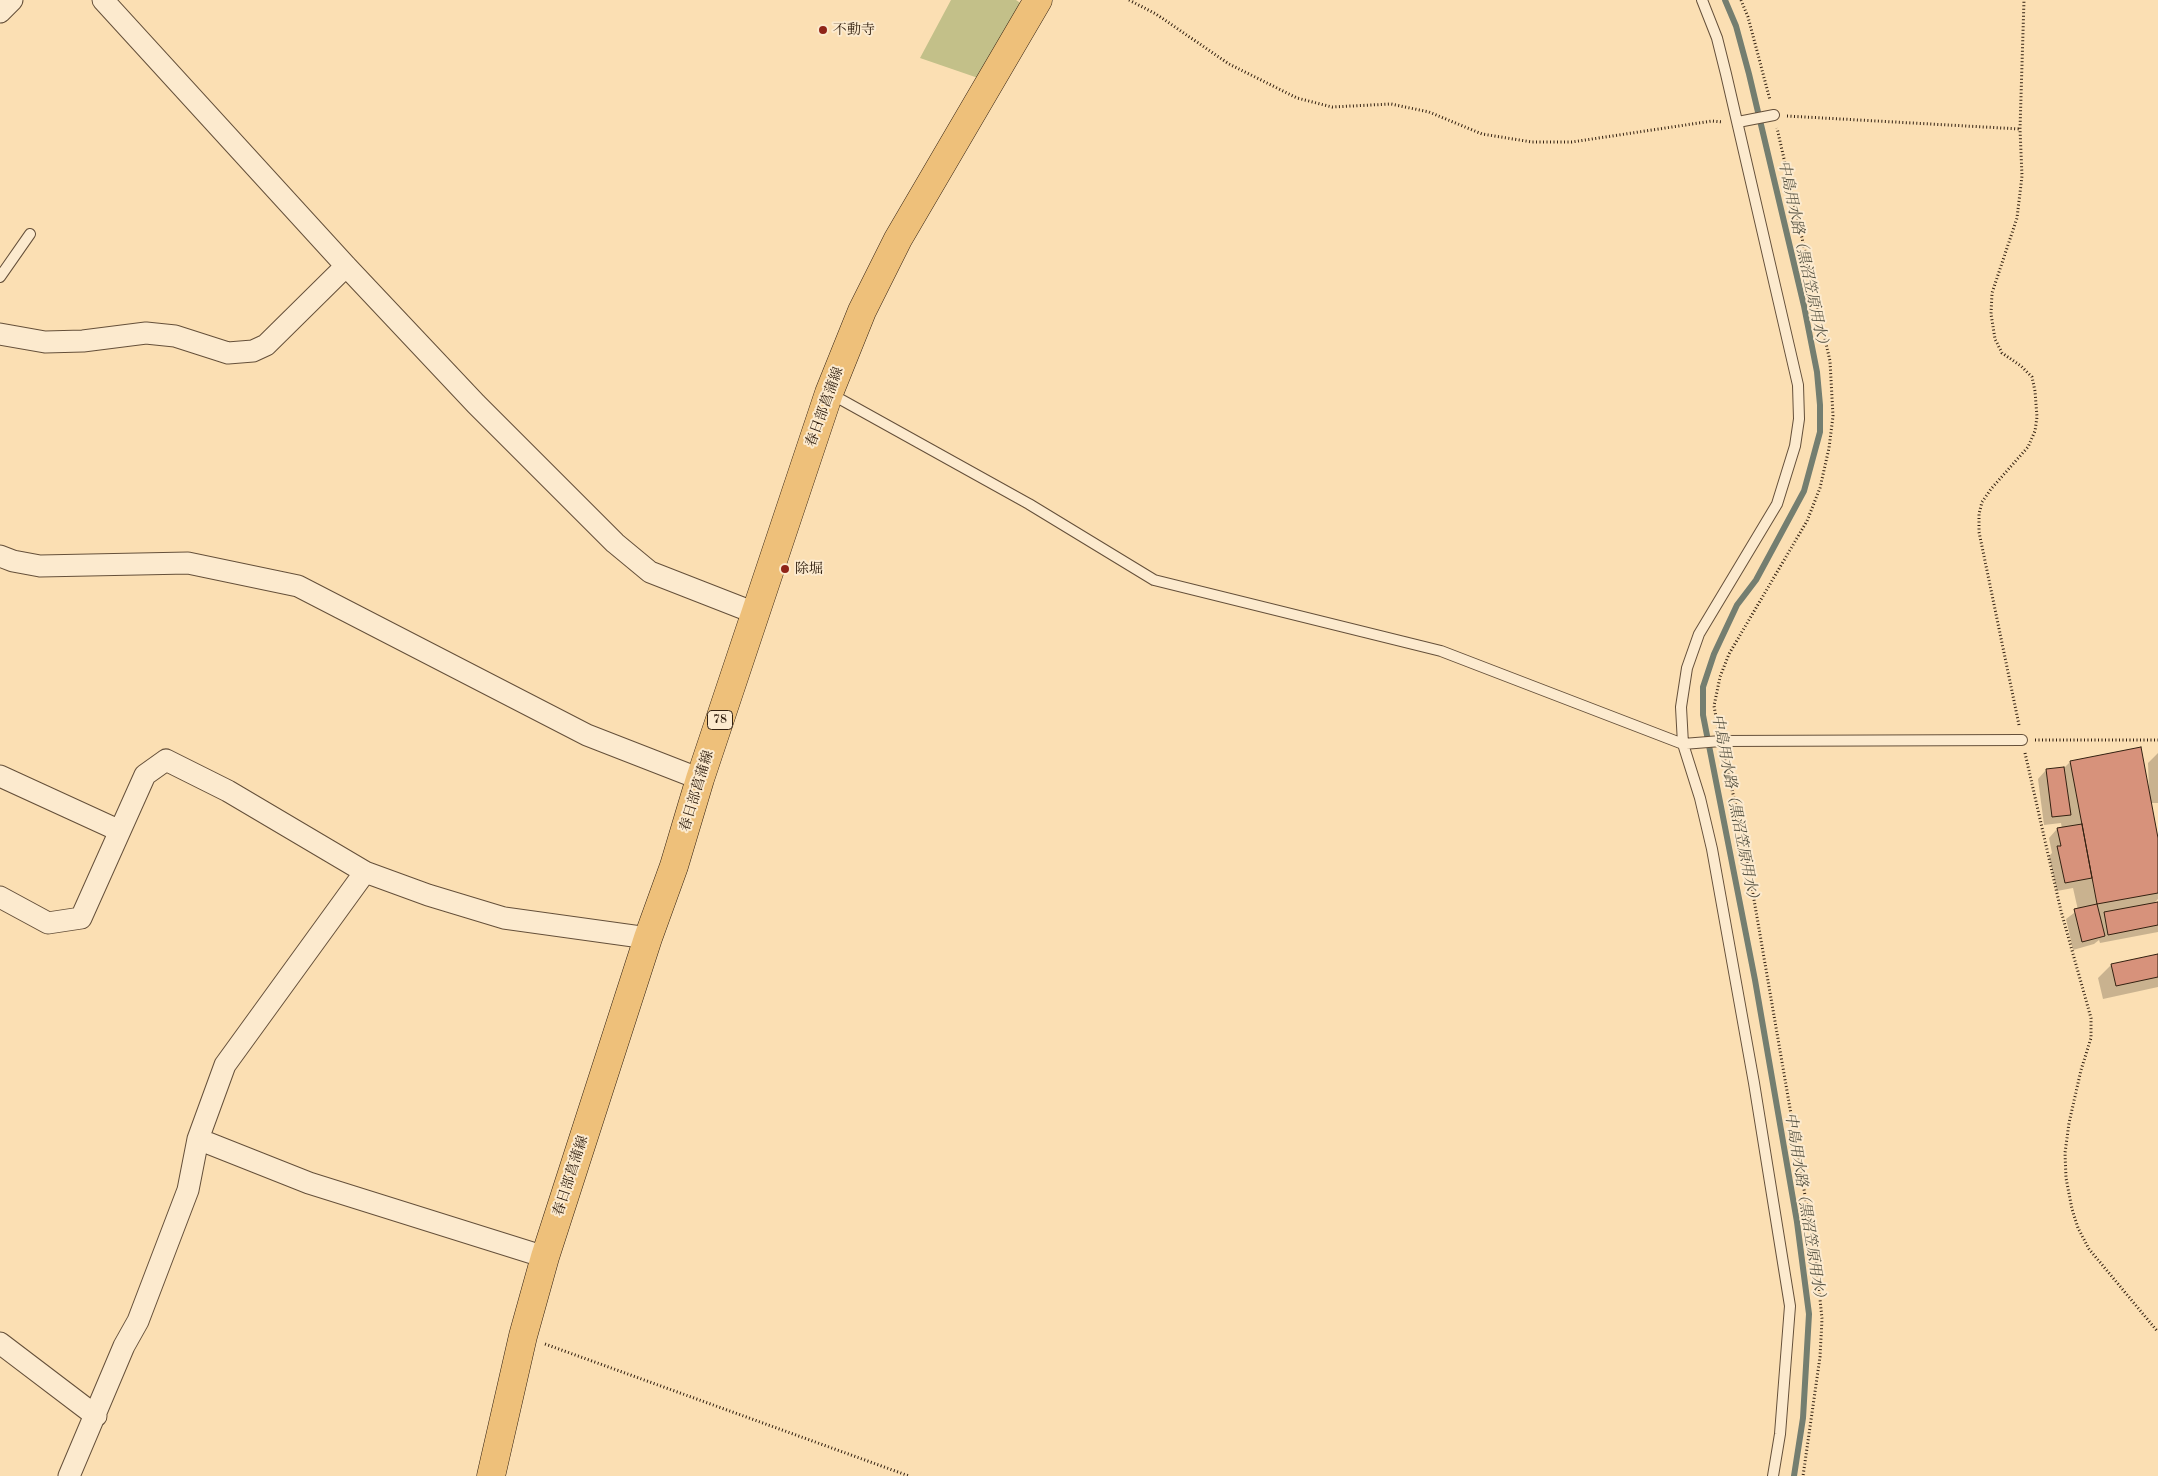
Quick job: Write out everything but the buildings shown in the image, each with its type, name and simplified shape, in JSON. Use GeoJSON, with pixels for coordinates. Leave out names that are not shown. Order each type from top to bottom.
{"type":"FeatureCollection","features":[{"type":"Feature","properties":{"kind":"main road","name":"春日部菖蒲線"},"geometry":{"type":"LineString","coordinates":[[491,1476],[523,1336],[545,1257],[648,938],[674,866],[700,779],[829,393],[862,312],[898,239],[1038,0]]}},
{"type":"Feature","properties":{"kind":"street"},"geometry":{"type":"LineString","coordinates":[[0,12],[12,0]]}},
{"type":"Feature","properties":{"kind":"street"},"geometry":{"type":"LineString","coordinates":[[103,0],[346,266],[476,404],[615,543],[650,572],[756,613]]}},
{"type":"Feature","properties":{"kind":"street"},"geometry":{"type":"LineString","coordinates":[[0,334],[45,342],[83,341],[146,333],[175,336],[228,353],[253,351],[266,345],[346,266]]}},
{"type":"Feature","properties":{"kind":"street"},"geometry":{"type":"LineString","coordinates":[[0,556],[13,561],[40,566],[188,563],[298,586],[587,735],[700,779]]}},
{"type":"Feature","properties":{"kind":"street"},"geometry":{"type":"LineString","coordinates":[[0,897],[48,923],[81,918],[145,776],[166,760],[228,791],[365,872],[428,895],[504,918],[648,938]]}},
{"type":"Feature","properties":{"kind":"street"},"geometry":{"type":"LineString","coordinates":[[0,776],[120,831]]}},
{"type":"Feature","properties":{"kind":"street"},"geometry":{"type":"LineString","coordinates":[[69,1476],[124,1346],[138,1321],[188,1190],[198,1139],[225,1065],[365,872]]}},
{"type":"Feature","properties":{"kind":"street"},"geometry":{"type":"LineString","coordinates":[[198,1139],[310,1183],[545,1257]]}},
{"type":"Feature","properties":{"kind":"street"},"geometry":{"type":"LineString","coordinates":[[0,1344],[96,1416]]}},
{"type":"Feature","properties":{"kind":"lane"},"geometry":{"type":"LineString","coordinates":[[1702,0],[1717,38],[1743,121],[1798,385],[1799,419],[1791,461],[1777,504],[1704,626],[1687,668],[1682,694],[1688,744],[1712,850],[1754,1083],[1790,1306],[1780,1434],[1773,1476]]}},
{"type":"Feature","properties":{"kind":"lane"},"geometry":{"type":"LineString","coordinates":[[1743,121],[1772,115]]}},
{"type":"Feature","properties":{"kind":"lane"},"geometry":{"type":"LineString","coordinates":[[0,277],[30,234]]}},
{"type":"Feature","properties":{"kind":"lane"},"geometry":{"type":"LineString","coordinates":[[829,393],[1029,504],[1154,580],[1441,651],[1688,744],[1716,742],[2022,740]]}},
{"type":"Feature","properties":{"kind":"path"},"geometry":{"type":"LineString","coordinates":[[1129,0],[1156,14],[1229,64],[1297,98],[1332,107],[1391,104],[1429,112],[1482,134],[1532,142],[1572,142],[1712,122],[1743,121]]}},
{"type":"Feature","properties":{"kind":"path"},"geometry":{"type":"LineString","coordinates":[[2024,0],[2020,130],[2022,176],[2017,218],[1992,293],[1990,314],[1995,339],[2002,353],[2021,366],[2032,377],[2036,391],[2037,417],[2035,431],[2028,447],[1982,502],[1978,514],[1979,532],[2022,740],[2061,911],[2091,1018],[2091,1038],[2081,1070],[2069,1123],[2065,1153],[2066,1178],[2072,1208],[2078,1228],[2089,1249],[2158,1332]]}},
{"type":"Feature","properties":{"kind":"path"},"geometry":{"type":"LineString","coordinates":[[1772,115],[2020,130]]}},
{"type":"Feature","properties":{"kind":"path"},"geometry":{"type":"LineString","coordinates":[[2022,740],[2158,740]]}},
{"type":"Feature","properties":{"kind":"path"},"geometry":{"type":"LineString","coordinates":[[1723,752],[1743,836],[1816,1259],[1822,1319],[1820,1357],[1803,1476]]}},
{"type":"Feature","properties":{"kind":"path"},"geometry":{"type":"LineString","coordinates":[[523,1336],[909,1476]]}},
{"type":"Feature","properties":{"kind":"shaded area"},"geometry":{"type":"Polygon","coordinates":[[[951,0],[1016,0],[1025,6],[981,79],[920,58],[951,0]]]}},
{"type":"Feature","properties":{"kind":"waterway","name":"中島用水路（黒沼笠原用水）"},"geometry":{"type":"LineString","coordinates":[[1725,0],[1736,26],[1749,74],[1804,306],[1817,372],[1820,405],[1820,432],[1804,491],[1756,580],[1737,605],[1714,654],[1703,687],[1703,715],[1755,980],[1797,1222],[1809,1314],[1803,1418],[1794,1476]]}},
{"type":"Feature","properties":{"kind":"place","name":"不動寺"},"geometry":{"type":"Point","coordinates":[823,30]}},
{"type":"Feature","properties":{"kind":"place","name":"除堀"},"geometry":{"type":"Point","coordinates":[785,569]}}]}
